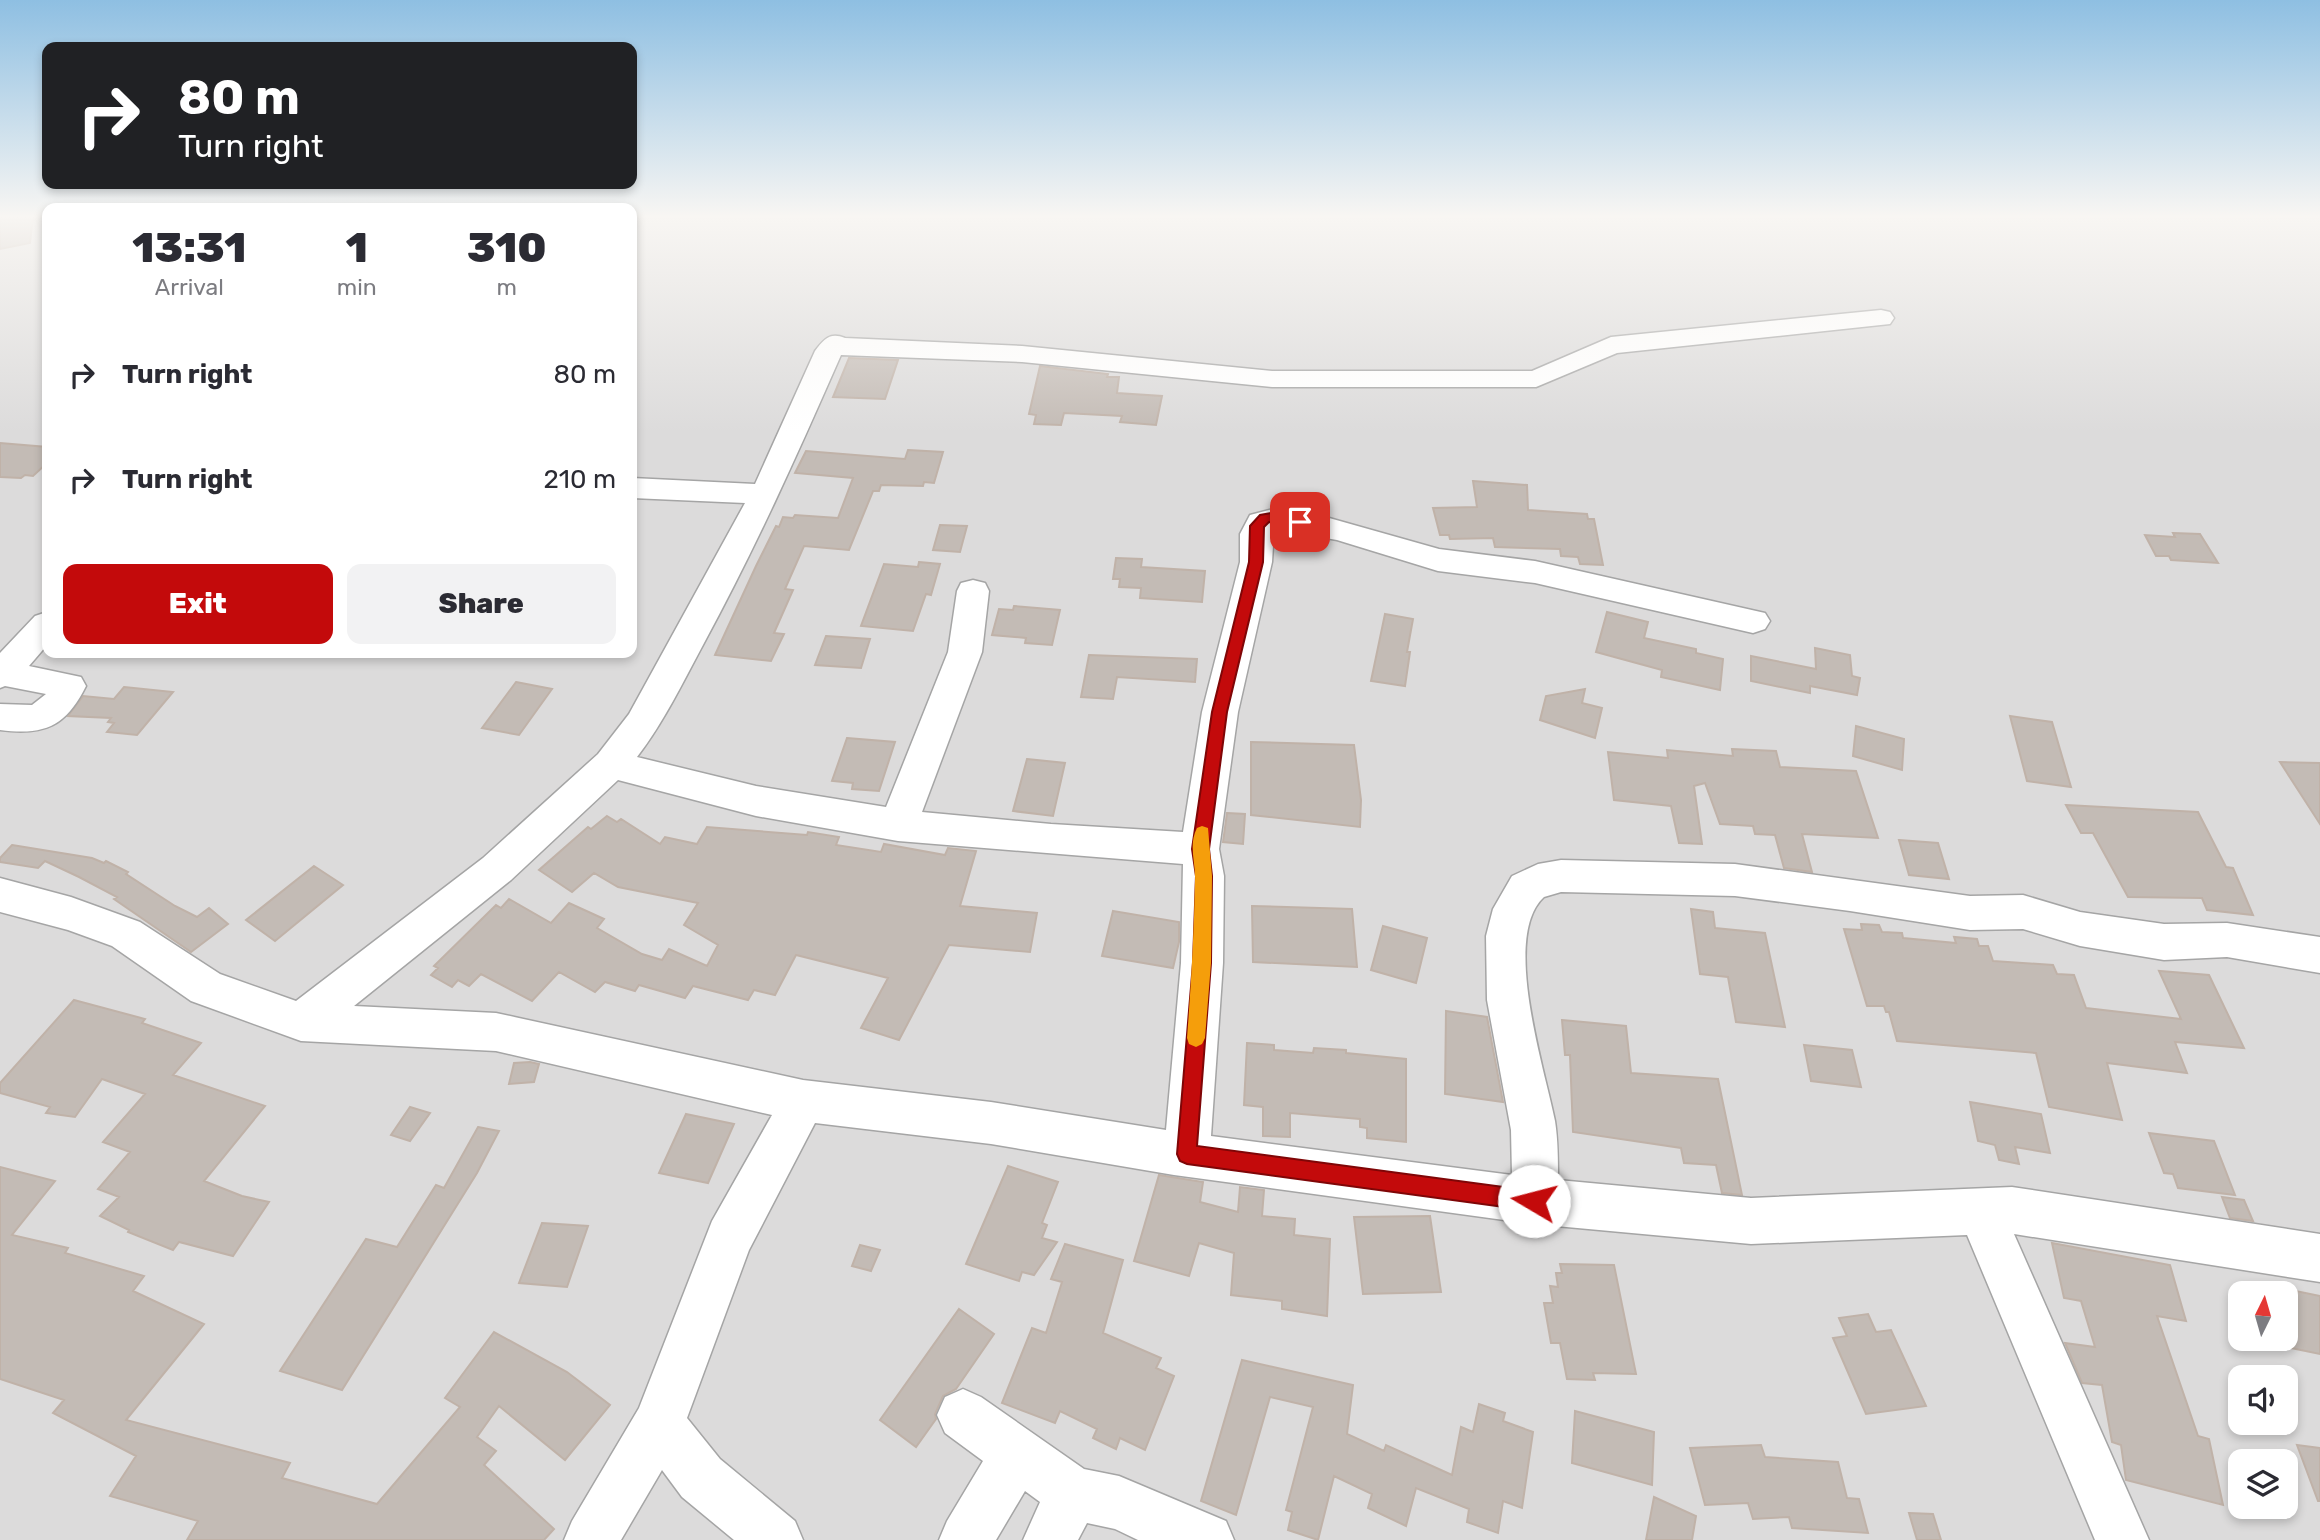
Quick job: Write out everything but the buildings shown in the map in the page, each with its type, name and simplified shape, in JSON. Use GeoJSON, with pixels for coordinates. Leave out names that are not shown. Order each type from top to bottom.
{"type":"FeatureCollection","features":[{"type":"Feature","properties":{"kind":"street"},"geometry":{"type":"LineString","coordinates":[[301,1023],[497,869],[611,764],[642,724],[765,494],[829,351],[835,343],[832,349],[841,346],[1022,354],[1272,379],[1536,379],[1611,345],[1881,318]]}},
{"type":"Feature","properties":{"kind":"street"},"geometry":{"type":"LineString","coordinates":[[637,488],[765,494]]}},
{"type":"Feature","properties":{"kind":"street"},"geometry":{"type":"LineString","coordinates":[[1187,1154],[1202,963],[1204,876],[1200,849],[1224,691],[1256,562],[1257,526],[1265,519],[1300,522],[1368,536],[1444,561],[1534,572],[1753,621]]}},
{"type":"Feature","properties":{"kind":"street"},"geometry":{"type":"LineString","coordinates":[[898,826],[959,669],[973,591]]}},
{"type":"Feature","properties":{"kind":"street"},"geometry":{"type":"LineString","coordinates":[[1,666],[42,607]]}},
{"type":"Feature","properties":{"kind":"street"},"geometry":{"type":"LineString","coordinates":[[1,666],[42,629]]}},
{"type":"Feature","properties":{"kind":"street"},"geometry":{"type":"LineString","coordinates":[[0,717],[23,721],[40,718],[52,710],[69,686],[1,666]]}},
{"type":"Feature","properties":{"kind":"street"},"geometry":{"type":"LineString","coordinates":[[611,764],[669,782],[770,805],[898,826],[1098,844],[1200,849]]}},
{"type":"Feature","properties":{"kind":"street"},"geometry":{"type":"LineString","coordinates":[[1534,1201],[1533,1125],[1503,971],[1510,912],[1527,887],[1541,879],[1561,876],[1735,880],[1850,894],[1970,914],[2023,912],[2080,929],[2164,942],[2227,940],[2320,955]]}},
{"type":"Feature","properties":{"kind":"street"},"geometry":{"type":"LineString","coordinates":[[0,895],[71,914],[126,934],[206,988],[301,1023],[496,1032],[803,1101],[992,1124],[1187,1154],[1534,1201],[1751,1221],[2012,1210],[2320,1258]]}},
{"type":"Feature","properties":{"kind":"street"},"geometry":{"type":"LineString","coordinates":[[591,1540],[659,1424],[729,1238],[803,1101]]}},
{"type":"Feature","properties":{"kind":"street"},"geometry":{"type":"LineString","coordinates":[[1980,1210],[2122,1540]]}},
{"type":"Feature","properties":{"kind":"street"},"geometry":{"type":"LineString","coordinates":[[963,1415],[1073,1493],[1119,1503],[1177,1530],[1207,1540]]}},
{"type":"Feature","properties":{"kind":"street"},"geometry":{"type":"LineString","coordinates":[[659,1424],[701,1478],[776,1540]]}},
{"type":"Feature","properties":{"kind":"street"},"geometry":{"type":"LineString","coordinates":[[966,1540],[1017,1453]]}},
{"type":"Feature","properties":{"kind":"street"},"geometry":{"type":"LineString","coordinates":[[1050,1540],[1073,1493]]}},
{"type":"Feature","properties":{"kind":"shaded area"},"geometry":{"type":"Polygon","coordinates":[[[0,289],[42,289],[42,658],[637,658],[637,289],[2320,289],[2320,1540],[0,1540],[0,289]]]}},
{"type":"Feature","properties":{"kind":"slow traffic"},"geometry":{"type":"LineString","coordinates":[[1196,1038],[1202,963],[1202,833]]}},
{"type":"Feature","properties":{"kind":"route"},"geometry":{"type":"LineString","coordinates":[[1300,522],[1271,518],[1265,519],[1257,526],[1256,562],[1220,712],[1200,849],[1204,876],[1202,963],[1187,1154],[1534,1201]]}}]}
